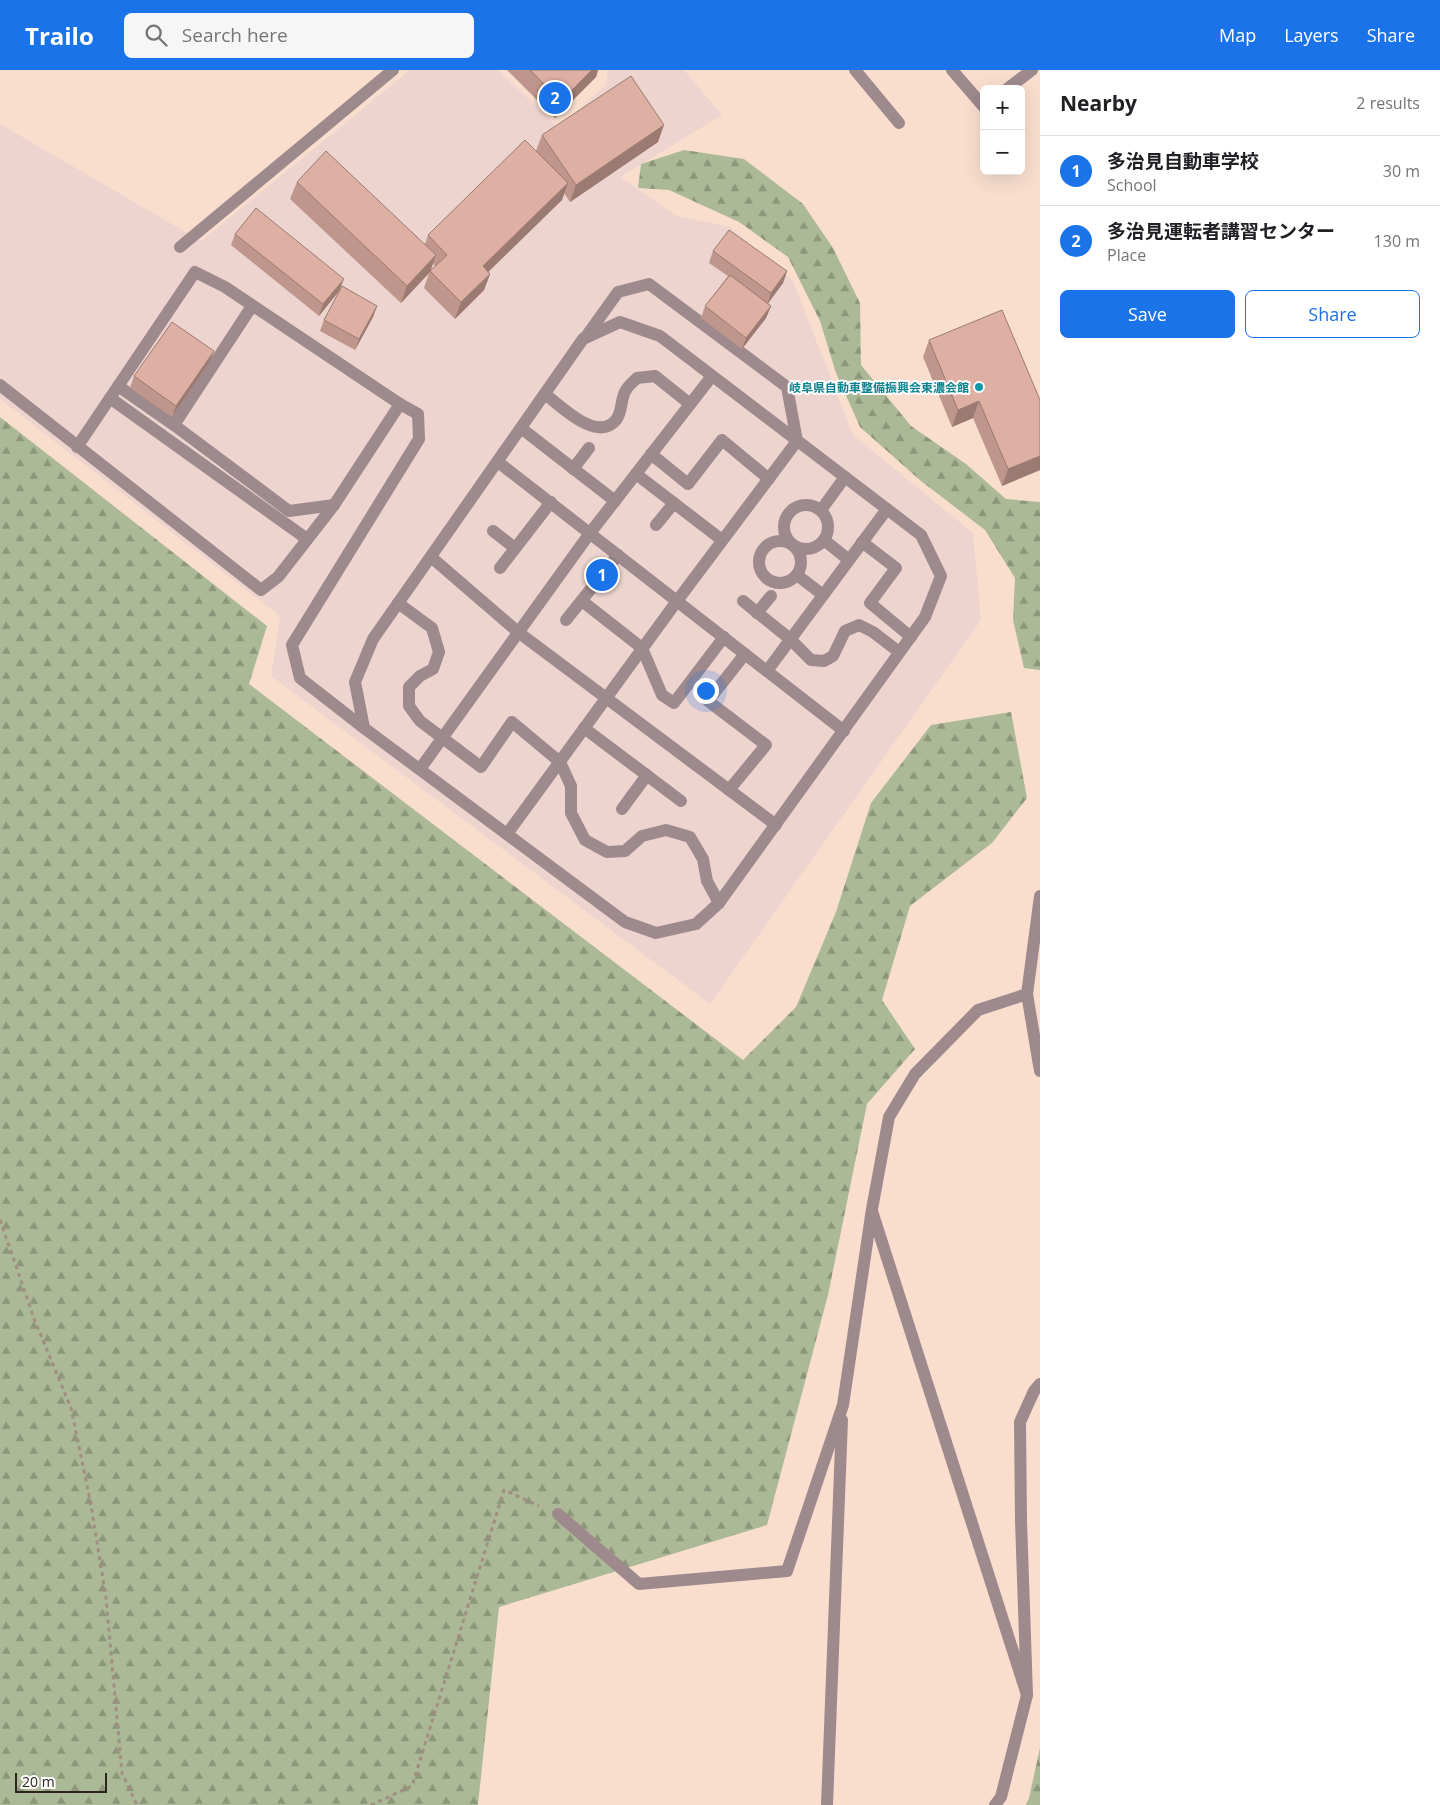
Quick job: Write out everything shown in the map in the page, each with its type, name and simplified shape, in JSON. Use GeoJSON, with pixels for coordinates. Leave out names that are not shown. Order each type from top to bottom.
{"type":"FeatureCollection","features":[{"type":"Feature","properties":{"kind":"street"},"geometry":{"type":"LineString","coordinates":[[180,247],[393,70]]}},
{"type":"Feature","properties":{"kind":"street"},"geometry":{"type":"LineString","coordinates":[[855,70],[899,123]]}},
{"type":"Feature","properties":{"kind":"street"},"geometry":{"type":"LineString","coordinates":[[952,70],[980,102]]}},
{"type":"Feature","properties":{"kind":"street"},"geometry":{"type":"LineString","coordinates":[[1013,85],[1032,70]]}},
{"type":"Feature","properties":{"kind":"street"},"geometry":{"type":"LineString","coordinates":[[78,447],[195,272],[225,287],[400,404],[418,414],[419,439],[292,645],[300,678],[364,728],[625,922],[656,933],[696,924],[719,903],[925,617],[941,576],[921,535],[660,336],[620,322],[584,340]]}},
{"type":"Feature","properties":{"kind":"street"},"geometry":{"type":"LineString","coordinates":[[364,728],[356,682],[373,639],[618,292],[649,284],[787,387],[797,441],[642,648],[507,834]]}},
{"type":"Feature","properties":{"kind":"street"},"geometry":{"type":"LineString","coordinates":[[174,425],[252,306]]}},
{"type":"Feature","properties":{"kind":"street"},"geometry":{"type":"LineString","coordinates":[[545,394],[583,423],[602,427],[615,421],[622,408],[625,391],[637,378],[655,376],[690,404]]}},
{"type":"Feature","properties":{"kind":"street"},"geometry":{"type":"LineString","coordinates":[[420,769],[590,533],[712,376]]}},
{"type":"Feature","properties":{"kind":"street"},"geometry":{"type":"LineString","coordinates":[[0,385],[261,590],[278,577],[334,505],[400,404]]}},
{"type":"Feature","properties":{"kind":"street"},"geometry":{"type":"LineString","coordinates":[[118,386],[174,425],[289,511],[334,505]]}},
{"type":"Feature","properties":{"kind":"street"},"geometry":{"type":"LineString","coordinates":[[110,398],[307,539]]}},
{"type":"Feature","properties":{"kind":"street"},"geometry":{"type":"LineString","coordinates":[[521,428],[615,501]]}},
{"type":"Feature","properties":{"kind":"street"},"geometry":{"type":"LineString","coordinates":[[651,454],[688,484],[722,440],[769,479]]}},
{"type":"Feature","properties":{"kind":"street"},"geometry":{"type":"LineString","coordinates":[[573,469],[589,448]]}},
{"type":"Feature","properties":{"kind":"street"},"geometry":{"type":"LineString","coordinates":[[498,462],[844,731]]}},
{"type":"Feature","properties":{"kind":"street"},"geometry":{"type":"LineString","coordinates":[[636,474],[722,540]]}},
{"type":"Feature","properties":{"kind":"street"},"geometry":{"type":"LineString","coordinates":[[821,510],[845,477]]}},
{"type":"Feature","properties":{"kind":"street"},"geometry":{"type":"LineString","coordinates":[[500,568],[551,502]]}},
{"type":"Feature","properties":{"kind":"street"},"geometry":{"type":"LineString","coordinates":[[656,525],[674,503]]}},
{"type":"Feature","properties":{"kind":"street"},"geometry":{"type":"LineString","coordinates":[[821,510],[807,504],[800,505],[788,513],[785,520],[785,534],[793,545],[801,558],[802,565],[797,575],[789,582],[782,584],[762,575],[759,562],[763,549],[774,541],[787,542],[793,545],[800,548],[808,549],[816,548],[824,540],[828,530],[828,522],[821,510]]}},
{"type":"Feature","properties":{"kind":"street"},"geometry":{"type":"LineString","coordinates":[[767,670],[887,509]]}},
{"type":"Feature","properties":{"kind":"street"},"geometry":{"type":"LineString","coordinates":[[493,531],[515,548]]}},
{"type":"Feature","properties":{"kind":"street"},"geometry":{"type":"LineString","coordinates":[[824,540],[849,560]]}},
{"type":"Feature","properties":{"kind":"street"},"geometry":{"type":"LineString","coordinates":[[862,542],[896,568],[870,603],[911,637]]}},
{"type":"Feature","properties":{"kind":"street"},"geometry":{"type":"LineString","coordinates":[[566,620],[618,555]]}},
{"type":"Feature","properties":{"kind":"street"},"geometry":{"type":"LineString","coordinates":[[431,556],[518,632],[776,825]]}},
{"type":"Feature","properties":{"kind":"street"},"geometry":{"type":"LineString","coordinates":[[797,575],[822,595]]}},
{"type":"Feature","properties":{"kind":"street"},"geometry":{"type":"LineString","coordinates":[[757,613],[771,596]]}},
{"type":"Feature","properties":{"kind":"street"},"geometry":{"type":"LineString","coordinates":[[582,601],[642,648],[662,695],[674,703],[724,637]]}},
{"type":"Feature","properties":{"kind":"street"},"geometry":{"type":"LineString","coordinates":[[743,601],[811,660],[824,661],[833,656],[845,631],[859,626],[873,632],[899,652]]}},
{"type":"Feature","properties":{"kind":"street"},"geometry":{"type":"LineString","coordinates":[[398,603],[432,628],[440,652],[433,669],[420,676],[409,687],[409,706],[420,721],[480,767],[512,722],[560,762],[572,786],[571,813],[585,840],[607,852],[625,851],[642,836],[666,830],[690,837],[703,859],[707,881],[719,903]]}},
{"type":"Feature","properties":{"kind":"street"},"geometry":{"type":"LineString","coordinates":[[729,790],[766,745],[708,701],[745,654]]}},
{"type":"Feature","properties":{"kind":"street"},"geometry":{"type":"LineString","coordinates":[[584,728],[682,801]]}},
{"type":"Feature","properties":{"kind":"street"},"geometry":{"type":"LineString","coordinates":[[622,809],[646,775]]}},
{"type":"Feature","properties":{"kind":"street"},"geometry":{"type":"LineString","coordinates":[[1040,896],[1026,994],[1040,1070]]}},
{"type":"Feature","properties":{"kind":"street"},"geometry":{"type":"LineString","coordinates":[[1026,994],[1040,1017]]}},
{"type":"Feature","properties":{"kind":"street"},"geometry":{"type":"LineString","coordinates":[[827,1805],[842,1405],[872,1209],[889,1117],[915,1074],[978,1010],[1026,994]]}},
{"type":"Feature","properties":{"kind":"street"},"geometry":{"type":"LineString","coordinates":[[872,1209],[1027,1695]]}},
{"type":"Feature","properties":{"kind":"street"},"geometry":{"type":"LineString","coordinates":[[994,1805],[1001,1797],[1027,1695],[1020,1422],[1034,1391],[1040,1384]]}},
{"type":"Feature","properties":{"kind":"street"},"geometry":{"type":"LineString","coordinates":[[558,1514],[639,1584],[787,1571],[842,1405]]}},
{"type":"Feature","properties":{"kind":"path"},"geometry":{"type":"LineString","coordinates":[[0,1220],[35,1321],[70,1408],[91,1505],[106,1598],[122,1774],[137,1805]]}},
{"type":"Feature","properties":{"kind":"path"},"geometry":{"type":"LineString","coordinates":[[370,1805],[412,1786],[504,1490],[558,1514]]}},
{"type":"Feature","properties":{"kind":"shaded area"},"geometry":{"type":"Polygon","coordinates":[[[410,70],[498,70],[559,128],[606,85],[608,70],[684,70],[722,115],[620,177],[677,216],[730,227],[793,281],[853,435],[973,533],[981,620],[710,1004],[271,676],[280,616],[0,399],[0,124],[201,241],[410,70]]]}},
{"type":"Feature","properties":{"kind":"green space"},"geometry":{"type":"Polygon","coordinates":[[[684,150],[744,159],[803,204],[833,248],[860,303],[861,365],[911,426],[966,464],[1006,499],[1040,502],[1040,670],[1024,668],[1013,620],[1015,578],[985,530],[921,481],[860,427],[836,373],[820,321],[788,257],[739,222],[669,190],[638,188],[641,164],[684,150]]]}},
{"type":"Feature","properties":{"kind":"green space"},"geometry":{"type":"Polygon","coordinates":[[[0,417],[267,626],[249,684],[743,1060],[796,1007],[836,912],[871,803],[931,725],[1011,712],[1027,798],[992,843],[910,906],[882,1000],[915,1049],[867,1104],[828,1295],[767,1525],[499,1607],[478,1805],[0,1805],[0,417]]]}},
{"type":"Feature","properties":{"kind":"green space"},"geometry":{"type":"Polygon","coordinates":[[[1040,1748],[1040,1805],[1026,1805],[1029,1798],[1040,1748]]]}},
{"type":"Feature","properties":{"kind":"building"},"geometry":{"type":"Polygon","coordinates":[[[530,70],[592,70],[561,101],[530,70]]]}},
{"type":"Feature","properties":{"kind":"building"},"geometry":{"type":"Polygon","coordinates":[[[631,76],[664,125],[576,185],[542,135],[631,76]]]}},
{"type":"Feature","properties":{"kind":"building"},"geometry":{"type":"Polygon","coordinates":[[[525,140],[568,183],[483,266],[490,274],[461,302],[430,271],[447,255],[428,235],[525,140]]]}},
{"type":"Feature","properties":{"kind":"building"},"geometry":{"type":"Polygon","coordinates":[[[326,151],[436,255],[407,286],[297,182],[326,151]]]}},
{"type":"Feature","properties":{"kind":"building"},"geometry":{"type":"Polygon","coordinates":[[[256,208],[344,279],[323,304],[235,234],[256,208]]]}},
{"type":"Feature","properties":{"kind":"building"},"geometry":{"type":"Polygon","coordinates":[[[729,230],[787,271],[771,293],[713,251],[729,230]]]}},
{"type":"Feature","properties":{"kind":"building"},"geometry":{"type":"Polygon","coordinates":[[[730,275],[771,306],[746,338],[705,306],[730,275]]]}},
{"type":"Feature","properties":{"kind":"building"},"geometry":{"type":"Polygon","coordinates":[[[342,286],[377,306],[359,339],[324,320],[342,286]]]}},
{"type":"Feature","properties":{"kind":"building","name":"岐阜県自動車整備振興会東濃会館"},"geometry":{"type":"Polygon","coordinates":[[[1002,310],[1040,400],[1040,456],[1008,469],[979,401],[958,410],[929,340],[1002,310]]]}},
{"type":"Feature","properties":{"kind":"building"},"geometry":{"type":"Polygon","coordinates":[[[172,322],[214,351],[176,406],[134,376],[172,322]]]}},
{"type":"Feature","properties":{"kind":"place","name":"多治見運転者講習センター"},"geometry":{"type":"Point","coordinates":[555,98]}},
{"type":"Feature","properties":{"kind":"place","name":"岐阜県自動車整備振興会東濃会館"},"geometry":{"type":"Point","coordinates":[979,387]}},
{"type":"Feature","properties":{"kind":"place","name":"多治見自動車学校"},"geometry":{"type":"Point","coordinates":[602,575]}}]}
